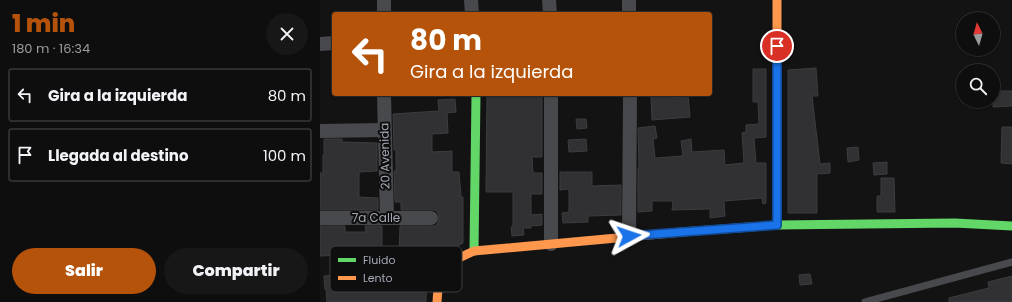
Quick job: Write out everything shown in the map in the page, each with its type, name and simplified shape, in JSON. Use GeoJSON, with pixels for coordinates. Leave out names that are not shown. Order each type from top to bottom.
{"type":"FeatureCollection","features":[{"type":"Feature","properties":{"kind":"street"},"geometry":{"type":"LineString","coordinates":[[384,0],[384,12]]}},
{"type":"Feature","properties":{"kind":"street"},"geometry":{"type":"LineString","coordinates":[[471,0],[472,12]]}},
{"type":"Feature","properties":{"kind":"street"},"geometry":{"type":"LineString","coordinates":[[549,0],[550,12]]}},
{"type":"Feature","properties":{"kind":"street"},"geometry":{"type":"LineString","coordinates":[[629,0],[629,12]]}},
{"type":"Feature","properties":{"kind":"street"},"geometry":{"type":"LineString","coordinates":[[777,0],[777,225]]}},
{"type":"Feature","properties":{"kind":"street"},"geometry":{"type":"LineString","coordinates":[[320,44],[332,43]]}},
{"type":"Feature","properties":{"kind":"street","name":"20 Avenida"},"geometry":{"type":"LineString","coordinates":[[384,96],[387,218]]}},
{"type":"Feature","properties":{"kind":"street"},"geometry":{"type":"LineString","coordinates":[[474,251],[476,96]]}},
{"type":"Feature","properties":{"kind":"street"},"geometry":{"type":"LineString","coordinates":[[550,96],[552,244]]}},
{"type":"Feature","properties":{"kind":"street"},"geometry":{"type":"LineString","coordinates":[[629,236],[630,96]]}},
{"type":"Feature","properties":{"kind":"street"},"geometry":{"type":"LineString","coordinates":[[320,131],[384,130]]}},
{"type":"Feature","properties":{"kind":"street","name":"7a Calle"},"geometry":{"type":"LineString","coordinates":[[320,218],[431,218]]}},
{"type":"Feature","properties":{"kind":"street"},"geometry":{"type":"LineString","coordinates":[[462,257],[474,251],[629,236],[777,225],[955,223],[1012,226]]}},
{"type":"Feature","properties":{"kind":"lane"},"geometry":{"type":"LineString","coordinates":[[865,302],[1012,262]]}},
{"type":"Feature","properties":{"kind":"building"},"geometry":{"type":"Polygon","coordinates":[[[816,68],[818,96],[812,96],[820,164],[830,163],[830,173],[817,174],[817,213],[788,213],[788,70],[816,68]]]}},
{"type":"Feature","properties":{"kind":"building"},"geometry":{"type":"Polygon","coordinates":[[[753,69],[766,69],[766,137],[754,138],[756,163],[766,163],[766,203],[763,204],[762,198],[724,201],[725,216],[710,218],[710,209],[672,210],[673,201],[652,201],[652,211],[638,212],[638,128],[655,126],[657,138],[653,139],[655,158],[683,156],[681,141],[691,139],[692,152],[724,150],[725,165],[744,163],[742,133],[746,132],[746,125],[759,124],[758,102],[753,102],[753,69]]]}},
{"type":"Feature","properties":{"kind":"building"},"geometry":{"type":"Polygon","coordinates":[[[1000,91],[1012,91],[1012,106],[1000,107],[1000,91]]]}},
{"type":"Feature","properties":{"kind":"building"},"geometry":{"type":"Polygon","coordinates":[[[487,96],[542,96],[542,157],[532,157],[533,173],[542,173],[542,194],[531,194],[531,215],[542,214],[542,225],[531,226],[531,228],[523,228],[524,235],[512,236],[511,227],[513,227],[513,192],[486,192],[487,96]]]}},
{"type":"Feature","properties":{"kind":"building"},"geometry":{"type":"Polygon","coordinates":[[[651,96],[673,96],[673,98],[688,96],[690,117],[652,120],[651,96]]]}},
{"type":"Feature","properties":{"kind":"building"},"geometry":{"type":"Polygon","coordinates":[[[455,99],[456,112],[447,113],[448,133],[432,134],[432,152],[452,151],[452,172],[459,172],[461,197],[463,197],[463,243],[458,246],[399,246],[400,226],[435,226],[438,223],[439,218],[438,213],[435,210],[401,210],[401,202],[395,202],[394,171],[396,171],[396,150],[394,150],[393,114],[439,111],[438,100],[455,99]]]}},
{"type":"Feature","properties":{"kind":"building"},"geometry":{"type":"Polygon","coordinates":[[[576,119],[586,119],[587,128],[577,129],[576,119]]]}},
{"type":"Feature","properties":{"kind":"building"},"geometry":{"type":"Polygon","coordinates":[[[1002,127],[1012,127],[1012,164],[1001,163],[1002,127]]]}},
{"type":"Feature","properties":{"kind":"building"},"geometry":{"type":"Polygon","coordinates":[[[324,139],[342,139],[342,142],[377,143],[377,171],[359,172],[359,197],[378,198],[378,210],[320,210],[320,173],[323,173],[324,139]]]}},
{"type":"Feature","properties":{"kind":"building"},"geometry":{"type":"Polygon","coordinates":[[[586,139],[587,151],[569,152],[568,140],[586,139]]]}},
{"type":"Feature","properties":{"kind":"building"},"geometry":{"type":"Polygon","coordinates":[[[858,147],[859,160],[848,162],[847,148],[858,147]]]}},
{"type":"Feature","properties":{"kind":"building"},"geometry":{"type":"Polygon","coordinates":[[[887,162],[887,174],[874,175],[873,163],[887,162]]]}},
{"type":"Feature","properties":{"kind":"building"},"geometry":{"type":"Polygon","coordinates":[[[560,172],[592,172],[592,186],[621,185],[621,215],[588,216],[588,222],[563,223],[562,213],[569,212],[569,189],[560,190],[560,172]]]}},
{"type":"Feature","properties":{"kind":"building"},"geometry":{"type":"Polygon","coordinates":[[[881,178],[894,178],[895,212],[877,212],[877,196],[881,196],[881,178]]]}},
{"type":"Feature","properties":{"kind":"building"},"geometry":{"type":"Polygon","coordinates":[[[320,226],[345,226],[345,232],[366,232],[365,226],[382,226],[382,246],[330,246],[330,256],[320,256],[320,226]]]}},
{"type":"Feature","properties":{"kind":"building"},"geometry":{"type":"Polygon","coordinates":[[[810,274],[812,284],[800,285],[799,275],[810,274]]]}},
{"type":"Feature","properties":{"kind":"building"},"geometry":{"type":"Polygon","coordinates":[[[324,276],[330,276],[330,292],[426,292],[426,302],[327,302],[324,276]]]}},
{"type":"Feature","properties":{"kind":"building"},"geometry":{"type":"Polygon","coordinates":[[[1012,276],[1012,302],[949,302],[949,298],[989,288],[988,282],[1012,276]]]}},
{"type":"Feature","properties":{"kind":"traffic: fast"},"geometry":{"type":"LineString","coordinates":[[474,251],[476,96]]}},
{"type":"Feature","properties":{"kind":"traffic: fast"},"geometry":{"type":"LineString","coordinates":[[682,232],[777,225],[955,223],[1012,226]]}},
{"type":"Feature","properties":{"kind":"traffic: slow"},"geometry":{"type":"LineString","coordinates":[[777,0],[777,225]]}},
{"type":"Feature","properties":{"kind":"traffic: slow"},"geometry":{"type":"LineString","coordinates":[[462,257],[474,251],[682,232]]}},
{"type":"Feature","properties":{"kind":"traffic: slow"},"geometry":{"type":"LineString","coordinates":[[437,302],[438,292]]}},
{"type":"Feature","properties":{"kind":"route"},"geometry":{"type":"LineString","coordinates":[[629,236],[777,225],[777,46]]}}]}
